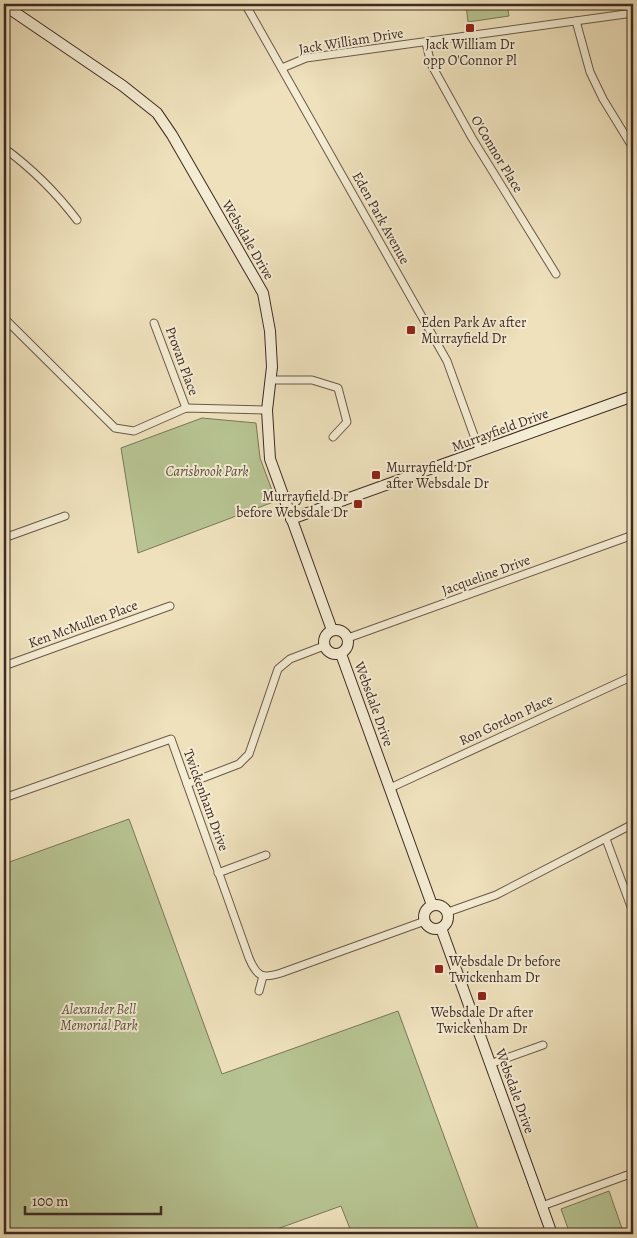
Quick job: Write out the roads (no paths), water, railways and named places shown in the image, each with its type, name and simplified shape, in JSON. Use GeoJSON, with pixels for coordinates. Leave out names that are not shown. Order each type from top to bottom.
{"type":"FeatureCollection","features":[{"type":"Feature","properties":{"kind":"street","name":"Eden Park Avenue"},"geometry":{"type":"LineString","coordinates":[[246,4],[447,361],[480,452]]}},
{"type":"Feature","properties":{"kind":"street","name":"Websdale Drive"},"geometry":{"type":"LineString","coordinates":[[4,5],[123,86],[157,113],[172,135],[263,293],[270,330],[272,367],[267,410],[270,459],[332,630]]}},
{"type":"Feature","properties":{"kind":"street","name":"Jack William Drive"},"geometry":{"type":"LineString","coordinates":[[282,68],[306,58],[633,13]]}},
{"type":"Feature","properties":{"kind":"street"},"geometry":{"type":"LineString","coordinates":[[576,21],[590,72],[603,99],[633,148]]}},
{"type":"Feature","properties":{"kind":"street","name":"O'Connor Place"},"geometry":{"type":"LineString","coordinates":[[426,43],[431,64],[472,138],[556,274]]}},
{"type":"Feature","properties":{"kind":"street"},"geometry":{"type":"LineString","coordinates":[[4,148],[25,164],[57,194],[77,220]]}},
{"type":"Feature","properties":{"kind":"street"},"geometry":{"type":"LineString","coordinates":[[4,318],[115,428],[134,431],[186,408],[267,410]]}},
{"type":"Feature","properties":{"kind":"street","name":"Provan Place"},"geometry":{"type":"LineString","coordinates":[[154,323],[186,408]]}},
{"type":"Feature","properties":{"kind":"street"},"geometry":{"type":"LineString","coordinates":[[270,380],[312,380],[338,388],[348,422],[333,437]]}},
{"type":"Feature","properties":{"kind":"street","name":"Murrayfield Drive"},"geometry":{"type":"LineString","coordinates":[[291,519],[633,396]]}},
{"type":"Feature","properties":{"kind":"street"},"geometry":{"type":"LineString","coordinates":[[4,538],[64,516]]}},
{"type":"Feature","properties":{"kind":"street","name":"Jacqueline Drive"},"geometry":{"type":"LineString","coordinates":[[348,638],[633,534]]}},
{"type":"Feature","properties":{"kind":"street","name":"Ken McMullen Place"},"geometry":{"type":"LineString","coordinates":[[4,666],[170,606]]}},
{"type":"Feature","properties":{"kind":"street"},"geometry":{"type":"LineString","coordinates":[[332,630],[344,632],[348,638],[347,649],[341,654],[337,655],[329,652],[324,646],[326,635],[332,630]]}},
{"type":"Feature","properties":{"kind":"street"},"geometry":{"type":"LineString","coordinates":[[187,784],[239,764],[249,754],[278,669],[290,659],[324,646]]}},
{"type":"Feature","properties":{"kind":"street","name":"Websdale Drive"},"geometry":{"type":"LineString","coordinates":[[341,654],[432,905]]}},
{"type":"Feature","properties":{"kind":"street","name":"Ron Gordon Place"},"geometry":{"type":"LineString","coordinates":[[390,788],[633,676]]}},
{"type":"Feature","properties":{"kind":"street","name":"Twickenham Drive"},"geometry":{"type":"LineString","coordinates":[[4,798],[171,739],[249,958],[257,973],[263,976]]}},
{"type":"Feature","properties":{"kind":"street"},"geometry":{"type":"LineString","coordinates":[[448,912],[496,895],[633,824]]}},
{"type":"Feature","properties":{"kind":"street"},"geometry":{"type":"LineString","coordinates":[[606,839],[633,912]]}},
{"type":"Feature","properties":{"kind":"street"},"geometry":{"type":"LineString","coordinates":[[218,873],[266,855]]}},
{"type":"Feature","properties":{"kind":"street"},"geometry":{"type":"LineString","coordinates":[[432,905],[441,905],[448,912],[448,920],[441,928],[433,929],[425,921],[425,911],[432,905]]}},
{"type":"Feature","properties":{"kind":"street"},"geometry":{"type":"LineString","coordinates":[[259,991],[263,976],[281,973],[425,921]]}},
{"type":"Feature","properties":{"kind":"street","name":"Websdale Drive"},"geometry":{"type":"LineString","coordinates":[[441,928],[552,1234]]}},
{"type":"Feature","properties":{"kind":"street"},"geometry":{"type":"LineString","coordinates":[[490,1064],[543,1044]]}},
{"type":"Feature","properties":{"kind":"street"},"geometry":{"type":"LineString","coordinates":[[542,1206],[633,1173]]}},
{"type":"Feature","properties":{"kind":"place","name":"Jack William Dr opp O'Connor Pl"},"geometry":{"type":"Point","coordinates":[470,28]}},
{"type":"Feature","properties":{"kind":"place","name":"Eden Park Av after Murrayfield Dr"},"geometry":{"type":"Point","coordinates":[411,330]}},
{"type":"Feature","properties":{"kind":"place","name":"Murrayfield Dr after Websdale Dr"},"geometry":{"type":"Point","coordinates":[376,475]}},
{"type":"Feature","properties":{"kind":"place","name":"Murrayfield Dr before Websdale Dr"},"geometry":{"type":"Point","coordinates":[358,504]}},
{"type":"Feature","properties":{"kind":"place","name":"Websdale Dr before Twickenham Dr"},"geometry":{"type":"Point","coordinates":[439,969]}},
{"type":"Feature","properties":{"kind":"place","name":"Websdale Dr after Twickenham Dr"},"geometry":{"type":"Point","coordinates":[482,996]}},
{"type":"Feature","properties":{"kind":"park label","name":"Carisbrook Park"},"geometry":{"type":"Point","coordinates":[207,471]}},
{"type":"Feature","properties":{"kind":"park label","name":"Alexander Bell Memorial Park"},"geometry":{"type":"Point","coordinates":[99,1018]}}]}
